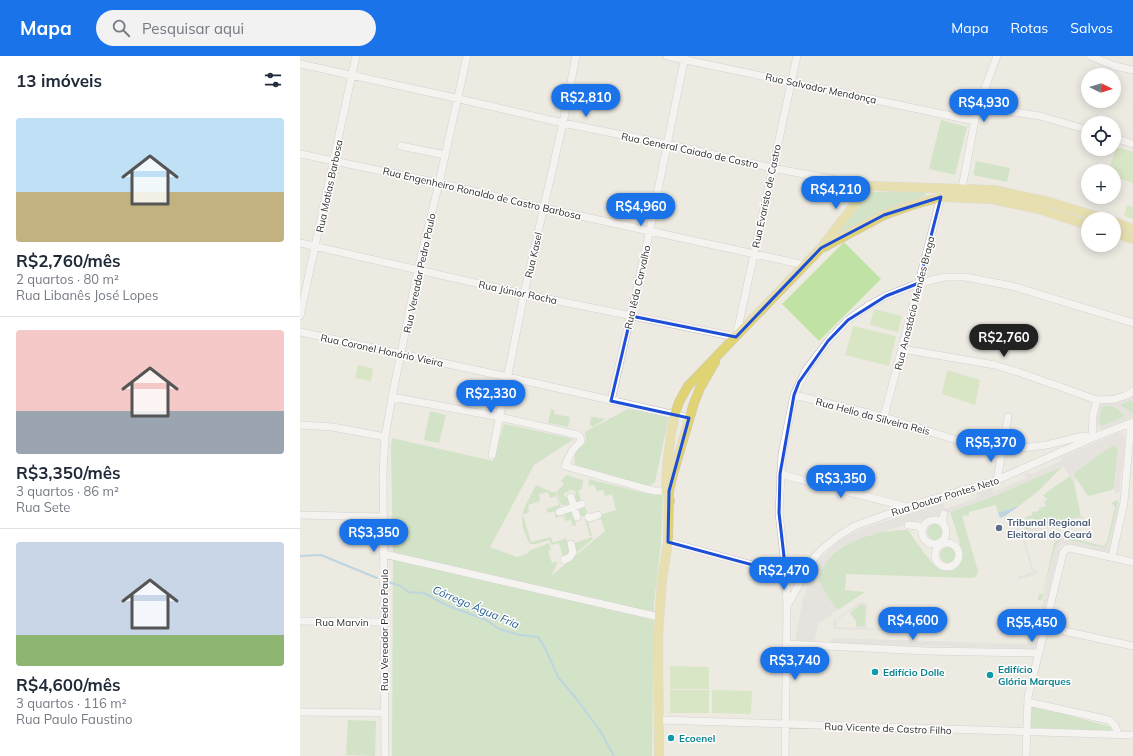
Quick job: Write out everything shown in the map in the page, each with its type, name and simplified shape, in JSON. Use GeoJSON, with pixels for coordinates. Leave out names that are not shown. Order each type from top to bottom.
{"type":"FeatureCollection","features":[{"type":"Feature","properties":{"kind":"main road"},"geometry":{"type":"LineString","coordinates":[[659,756],[658,636],[662,580],[668,542],[670,500],[668,491],[668,457],[675,414],[679,402],[688,386],[821,248],[869,186],[942,192],[991,199],[1039,210],[1081,223]]}},
{"type":"Feature","properties":{"kind":"main road"},"geometry":{"type":"LineString","coordinates":[[821,248],[884,215],[942,192],[962,188],[994,190],[1020,195],[1082,212]]}},
{"type":"Feature","properties":{"kind":"main road"},"geometry":{"type":"LineString","coordinates":[[1017,205],[1020,195]]}},
{"type":"Feature","properties":{"kind":"main road"},"geometry":{"type":"LineString","coordinates":[[1121,225],[1133,229]]}},
{"type":"Feature","properties":{"kind":"main road"},"geometry":{"type":"LineString","coordinates":[[1121,235],[1133,239]]}},
{"type":"Feature","properties":{"kind":"main road"},"geometry":{"type":"LineString","coordinates":[[668,491],[689,418],[700,388],[720,354]]}},
{"type":"Feature","properties":{"kind":"street","name":"Rua Matias Barbosa"},"geometry":{"type":"LineString","coordinates":[[300,316],[356,56]]}},
{"type":"Feature","properties":{"kind":"street","name":"Rua Vereador Pedro Paulo"},"geometry":{"type":"LineString","coordinates":[[385,756],[383,471],[385,437],[418,269],[467,56]]}},
{"type":"Feature","properties":{"kind":"street","name":"Rua Kasel"},"geometry":{"type":"LineString","coordinates":[[492,455],[524,294],[563,124],[576,56]]}},
{"type":"Feature","properties":{"kind":"street","name":"Rua Salvador Mendonça"},"geometry":{"type":"LineString","coordinates":[[667,56],[684,58],[975,121]]}},
{"type":"Feature","properties":{"kind":"street","name":"Rua Evaristo de Castro"},"geometry":{"type":"LineString","coordinates":[[736,337],[797,56]]}},
{"type":"Feature","properties":{"kind":"street"},"geometry":{"type":"LineString","coordinates":[[962,188],[977,109],[997,56]]}},
{"type":"Feature","properties":{"kind":"street"},"geometry":{"type":"LineString","coordinates":[[1090,56],[1115,66],[1133,70]]}},
{"type":"Feature","properties":{"kind":"street","name":"Rua Iêda Carvalho"},"geometry":{"type":"LineString","coordinates":[[611,400],[650,230],[684,58]]}},
{"type":"Feature","properties":{"kind":"street","name":"Rua General Caiado de Castro"},"geometry":{"type":"LineString","coordinates":[[300,64],[457,98],[563,124],[667,144],[772,168],[869,186]]}},
{"type":"Feature","properties":{"kind":"street"},"geometry":{"type":"LineString","coordinates":[[977,109],[1009,111],[1033,115],[1081,128]]}},
{"type":"Feature","properties":{"kind":"street"},"geometry":{"type":"LineString","coordinates":[[1121,140],[1133,144]]}},
{"type":"Feature","properties":{"kind":"street"},"geometry":{"type":"LineString","coordinates":[[401,146],[445,155]]}},
{"type":"Feature","properties":{"kind":"street","name":"Rua Engenheiro Ronaldo de Castro Barbosa"},"geometry":{"type":"LineString","coordinates":[[300,154],[439,183],[544,208],[805,265]]}},
{"type":"Feature","properties":{"kind":"street","name":"Rua Anastácio Mendes Braga"},"geometry":{"type":"LineString","coordinates":[[884,417],[942,192]]}},
{"type":"Feature","properties":{"kind":"street","name":"Rua Júnior Rocha"},"geometry":{"type":"LineString","coordinates":[[300,243],[524,294],[736,337]]}},
{"type":"Feature","properties":{"kind":"street"},"geometry":{"type":"LineString","coordinates":[[785,756],[787,606],[786,574],[779,513],[782,454],[794,395],[806,370],[828,341],[848,320],[869,305],[919,282],[945,277],[965,277],[1012,286],[1133,323]]}},
{"type":"Feature","properties":{"kind":"street","name":"Rua Coronel Honório Vieira"},"geometry":{"type":"LineString","coordinates":[[300,332],[689,418]]}},
{"type":"Feature","properties":{"kind":"street"},"geometry":{"type":"LineString","coordinates":[[902,349],[995,366],[1021,373],[1097,400],[1114,399],[1127,395],[1133,391]]}},
{"type":"Feature","properties":{"kind":"street","name":"Rua Helio da Silveira Reis"},"geometry":{"type":"LineString","coordinates":[[794,395],[884,417],[986,449],[1022,448],[1047,445],[1083,436],[1092,438]]}},
{"type":"Feature","properties":{"kind":"street"},"geometry":{"type":"LineString","coordinates":[[392,397],[500,417],[578,435],[581,441],[572,451],[565,466],[655,491],[668,491]]}},
{"type":"Feature","properties":{"kind":"street"},"geometry":{"type":"LineString","coordinates":[[1092,438],[1093,415],[1097,400]]}},
{"type":"Feature","properties":{"kind":"street"},"geometry":{"type":"LineString","coordinates":[[997,480],[1008,416]]}},
{"type":"Feature","properties":{"kind":"street"},"geometry":{"type":"LineString","coordinates":[[1112,557],[1124,502],[1132,423]]}},
{"type":"Feature","properties":{"kind":"street","name":"Rua Doutor Pontes Neto"},"geometry":{"type":"LineString","coordinates":[[787,606],[814,558],[830,542],[855,526],[907,507],[997,480],[1092,438],[1132,423]]}},
{"type":"Feature","properties":{"kind":"street"},"geometry":{"type":"LineString","coordinates":[[300,425],[333,427],[385,437]]}},
{"type":"Feature","properties":{"kind":"street"},"geometry":{"type":"LineString","coordinates":[[780,474],[907,507]]}},
{"type":"Feature","properties":{"kind":"street"},"geometry":{"type":"LineString","coordinates":[[1125,489],[1133,490]]}},
{"type":"Feature","properties":{"kind":"street"},"geometry":{"type":"LineString","coordinates":[[571,497],[577,517]]}},
{"type":"Feature","properties":{"kind":"street"},"geometry":{"type":"LineString","coordinates":[[559,512],[582,504]]}},
{"type":"Feature","properties":{"kind":"street"},"geometry":{"type":"LineString","coordinates":[[925,541],[932,544],[940,542],[945,536],[945,527],[937,520],[929,520],[923,526],[923,538],[936,560],[942,566],[950,567],[959,560],[957,548],[954,545],[942,520],[944,514]]}},
{"type":"Feature","properties":{"kind":"street"},"geometry":{"type":"LineString","coordinates":[[300,515],[384,517]]}},
{"type":"Feature","properties":{"kind":"street"},"geometry":{"type":"LineString","coordinates":[[590,519],[598,515]]}},
{"type":"Feature","properties":{"kind":"street"},"geometry":{"type":"LineString","coordinates":[[908,525],[918,526],[922,530]]}},
{"type":"Feature","properties":{"kind":"street"},"geometry":{"type":"LineString","coordinates":[[668,542],[786,574]]}},
{"type":"Feature","properties":{"kind":"street"},"geometry":{"type":"LineString","coordinates":[[935,556],[937,549],[943,544],[951,543],[954,545]]}},
{"type":"Feature","properties":{"kind":"street"},"geometry":{"type":"LineString","coordinates":[[564,560],[573,552],[571,544]]}},
{"type":"Feature","properties":{"kind":"street"},"geometry":{"type":"LineString","coordinates":[[1026,756],[1028,702],[1063,553],[1066,549],[1070,548],[1133,562]]}},
{"type":"Feature","properties":{"kind":"street"},"geometry":{"type":"LineString","coordinates":[[384,554],[659,617]]}},
{"type":"Feature","properties":{"kind":"street","name":"Rua Marvin"},"geometry":{"type":"LineString","coordinates":[[300,621],[384,622]]}},
{"type":"Feature","properties":{"kind":"street"},"geometry":{"type":"LineString","coordinates":[[1046,627],[1133,646]]}},
{"type":"Feature","properties":{"kind":"street"},"geometry":{"type":"LineString","coordinates":[[786,644],[927,651],[1039,653]]}},
{"type":"Feature","properties":{"kind":"street"},"geometry":{"type":"LineString","coordinates":[[1028,702],[1109,720],[1116,726],[1118,734]]}},
{"type":"Feature","properties":{"kind":"street"},"geometry":{"type":"LineString","coordinates":[[300,712],[385,713]]}},
{"type":"Feature","properties":{"kind":"street","name":"Rua Vicente de Castro Filho"},"geometry":{"type":"LineString","coordinates":[[659,720],[1133,735]]}},
{"type":"Feature","properties":{"kind":"highlighted area"},"geometry":{"type":"Polygon","coordinates":[[[941,197],[919,283],[886,296],[848,320],[828,341],[799,382],[794,395],[780,474],[779,513],[786,574],[668,542],[669,491],[689,418],[611,401],[631,316],[736,337],[821,248],[884,215],[941,197]]]}},
{"type":"Feature","properties":{"kind":"green space"},"geometry":{"type":"Polygon","coordinates":[[[941,120],[967,127],[955,175],[929,169],[941,120]]]}},
{"type":"Feature","properties":{"kind":"green space"},"geometry":{"type":"Polygon","coordinates":[[[1121,148],[1133,152],[1133,183],[1121,179],[1121,164],[1111,164],[1113,156],[1121,156],[1121,148]]]}},
{"type":"Feature","properties":{"kind":"green space"},"geometry":{"type":"Polygon","coordinates":[[[976,161],[1010,168],[1007,182],[973,175],[976,161]]]}},
{"type":"Feature","properties":{"kind":"green space"},"geometry":{"type":"Polygon","coordinates":[[[871,192],[925,192],[926,195],[879,213],[837,235],[836,231],[871,192]]]}},
{"type":"Feature","properties":{"kind":"green space"},"geometry":{"type":"Polygon","coordinates":[[[1127,205],[1133,207],[1133,219],[1124,216],[1127,205]]]}},
{"type":"Feature","properties":{"kind":"green space"},"geometry":{"type":"Polygon","coordinates":[[[844,242],[881,279],[819,341],[782,304],[844,242]]]}},
{"type":"Feature","properties":{"kind":"green space"},"geometry":{"type":"Polygon","coordinates":[[[874,309],[902,316],[898,332],[870,325],[874,309]]]}},
{"type":"Feature","properties":{"kind":"green space"},"geometry":{"type":"Polygon","coordinates":[[[853,326],[896,336],[889,366],[845,355],[853,326]]]}},
{"type":"Feature","properties":{"kind":"green space"},"geometry":{"type":"Polygon","coordinates":[[[358,365],[373,369],[371,381],[355,378],[358,365]]]}},
{"type":"Feature","properties":{"kind":"green space"},"geometry":{"type":"Polygon","coordinates":[[[947,370],[980,380],[975,405],[942,394],[947,370]]]}},
{"type":"Feature","properties":{"kind":"green space"},"geometry":{"type":"Polygon","coordinates":[[[1133,395],[1133,416],[1105,428],[1101,428],[1097,424],[1099,405],[1127,399],[1133,395]]]}},
{"type":"Feature","properties":{"kind":"green space"},"geometry":{"type":"Polygon","coordinates":[[[551,409],[554,410],[554,414],[570,417],[568,427],[548,423],[551,409]]]}},
{"type":"Feature","properties":{"kind":"green space"},"geometry":{"type":"Polygon","coordinates":[[[628,409],[669,416],[655,482],[648,487],[575,465],[574,458],[576,453],[586,440],[585,432],[628,409]]]}},
{"type":"Feature","properties":{"kind":"green space"},"geometry":{"type":"Polygon","coordinates":[[[430,411],[446,415],[439,443],[424,440],[430,411]]]}},
{"type":"Feature","properties":{"kind":"green space"},"geometry":{"type":"Polygon","coordinates":[[[591,417],[605,419],[593,427],[590,425],[591,417]]]}},
{"type":"Feature","properties":{"kind":"green space"},"geometry":{"type":"Polygon","coordinates":[[[504,424],[574,439],[534,465],[490,547],[517,557],[549,543],[551,549],[548,551],[552,563],[558,561],[551,576],[605,531],[601,519],[592,521],[591,518],[616,510],[612,494],[605,496],[603,490],[596,491],[595,485],[588,486],[589,479],[648,494],[656,493],[662,495],[661,543],[654,603],[652,756],[392,756],[392,438],[493,461],[504,424]]]}},
{"type":"Feature","properties":{"kind":"green space"},"geometry":{"type":"Polygon","coordinates":[[[1114,444],[1118,450],[1114,488],[1112,490],[1088,496],[1073,474],[1114,444]]]}},
{"type":"Feature","properties":{"kind":"green space"},"geometry":{"type":"Polygon","coordinates":[[[1063,466],[1036,493],[1019,506],[998,513],[996,505],[969,512],[969,515],[962,516],[978,571],[976,577],[846,574],[845,590],[865,592],[838,610],[836,607],[835,608],[820,584],[819,576],[824,565],[834,553],[843,546],[864,537],[897,530],[908,530],[922,550],[937,567],[943,570],[952,570],[958,566],[961,552],[960,543],[950,512],[991,497],[1063,466]]]}},
{"type":"Feature","properties":{"kind":"green space"},"geometry":{"type":"Polygon","coordinates":[[[566,475],[583,480],[582,489],[578,491],[582,504],[575,506],[572,498],[576,495],[575,491],[571,490],[570,488],[569,491],[564,493],[564,496],[570,499],[573,506],[568,508],[565,505],[561,505],[557,491],[564,484],[561,481],[566,475]]]}},
{"type":"Feature","properties":{"kind":"green space"},"geometry":{"type":"Polygon","coordinates":[[[1070,476],[1074,483],[1081,517],[1025,530],[1024,525],[1019,526],[1018,521],[1026,519],[1025,517],[1032,515],[1032,512],[1039,511],[1039,508],[1046,506],[1044,502],[1047,499],[1043,495],[1070,476]]]}},
{"type":"Feature","properties":{"kind":"green space"},"geometry":{"type":"Polygon","coordinates":[[[536,485],[551,492],[556,492],[565,521],[562,516],[556,518],[554,511],[548,513],[546,509],[559,505],[556,496],[550,498],[548,492],[539,494],[540,501],[528,505],[529,512],[523,515],[531,542],[551,537],[553,543],[566,538],[572,551],[563,557],[559,543],[552,545],[549,540],[536,544],[530,544],[525,535],[522,520],[523,513],[536,485]]]}},
{"type":"Feature","properties":{"kind":"green space"},"geometry":{"type":"Polygon","coordinates":[[[1118,500],[1109,542],[1106,547],[1103,548],[1064,539],[1078,540],[1104,546],[1107,542],[1115,507],[1111,503],[1118,500]]]}},
{"type":"Feature","properties":{"kind":"green space"},"geometry":{"type":"Polygon","coordinates":[[[584,505],[591,522],[588,523],[592,536],[590,536],[584,516],[578,517],[576,508],[584,505]]]}},
{"type":"Feature","properties":{"kind":"green space"},"geometry":{"type":"Polygon","coordinates":[[[573,508],[576,525],[573,526],[571,520],[566,521],[563,511],[573,508]]]}},
{"type":"Feature","properties":{"kind":"green space"},"geometry":{"type":"Polygon","coordinates":[[[935,524],[941,526],[943,532],[941,538],[935,540],[929,538],[927,532],[929,526],[935,524]]]}},
{"type":"Feature","properties":{"kind":"green space"},"geometry":{"type":"Polygon","coordinates":[[[592,537],[593,539],[575,554],[572,544],[592,537]]]}},
{"type":"Feature","properties":{"kind":"green space"},"geometry":{"type":"Polygon","coordinates":[[[1064,539],[1055,547],[1042,600],[1038,600],[1039,594],[1043,594],[1054,543],[1064,539]]]}},
{"type":"Feature","properties":{"kind":"green space"},"geometry":{"type":"Polygon","coordinates":[[[948,547],[954,549],[956,555],[954,561],[948,563],[942,561],[940,555],[942,549],[948,547]]]}},
{"type":"Feature","properties":{"kind":"green space"},"geometry":{"type":"Polygon","coordinates":[[[860,605],[864,605],[866,607],[865,626],[856,626],[856,621],[850,613],[860,605]]]}},
{"type":"Feature","properties":{"kind":"green space"},"geometry":{"type":"Polygon","coordinates":[[[670,666],[709,667],[709,689],[670,689],[670,666]]]}},
{"type":"Feature","properties":{"kind":"green space"},"geometry":{"type":"Polygon","coordinates":[[[670,690],[709,690],[709,713],[670,713],[670,690]]]}},
{"type":"Feature","properties":{"kind":"green space"},"geometry":{"type":"Polygon","coordinates":[[[712,690],[752,691],[751,714],[712,713],[712,690]]]}},
{"type":"Feature","properties":{"kind":"green space"},"geometry":{"type":"Polygon","coordinates":[[[1032,705],[1111,727],[1111,733],[1030,728],[1032,705]]]}},
{"type":"Feature","properties":{"kind":"green space"},"geometry":{"type":"Polygon","coordinates":[[[348,720],[376,721],[375,756],[346,755],[348,720]]]}},
{"type":"Feature","properties":{"kind":"shaded area"},"geometry":{"type":"Polygon","coordinates":[[[1133,395],[1133,404],[1131,400],[1120,405],[1133,413],[1133,416],[1105,428],[1101,429],[1098,427],[1096,420],[1099,405],[1127,399],[1133,395]],[[1103,406],[1101,409],[1099,423],[1102,426],[1125,416],[1113,406],[1103,406]]]}},
{"type":"Feature","properties":{"kind":"shaded area"},"geometry":{"type":"Polygon","coordinates":[[[1120,432],[1124,434],[1126,440],[1120,492],[1116,494],[1114,488],[1118,450],[1114,444],[1073,474],[1077,480],[1074,483],[1063,466],[991,497],[950,512],[864,537],[842,547],[831,555],[820,572],[819,579],[819,582],[834,607],[838,610],[818,624],[814,642],[796,641],[795,639],[803,600],[811,574],[820,559],[839,541],[861,529],[943,503],[945,509],[977,498],[976,492],[992,487],[994,492],[1026,478],[1025,473],[1031,474],[1061,461],[1062,457],[1120,432]]]}},
{"type":"Feature","properties":{"kind":"shaded area"},"geometry":{"type":"Polygon","coordinates":[[[1118,503],[1123,503],[1112,551],[1108,554],[1065,544],[1061,545],[1059,548],[1037,646],[1034,649],[830,643],[831,638],[1030,644],[1034,641],[1056,544],[1061,540],[1068,540],[1105,548],[1109,543],[1118,503]]]}},
{"type":"Feature","properties":{"kind":"shaded area"},"geometry":{"type":"Polygon","coordinates":[[[1083,516],[1084,518],[1062,524],[1063,527],[1061,528],[1059,528],[1058,525],[1023,534],[1034,571],[1038,570],[1037,574],[1017,580],[1017,577],[1032,572],[1021,533],[1025,532],[1025,530],[1083,516]]]}},
{"type":"Feature","properties":{"kind":"shaded area"},"geometry":{"type":"Polygon","coordinates":[[[1068,534],[1067,538],[1060,539],[1054,543],[1055,540],[1051,540],[1051,537],[1068,534]]]}},
{"type":"Feature","properties":{"kind":"shaded area"},"geometry":{"type":"Polygon","coordinates":[[[863,602],[867,604],[866,628],[895,631],[833,629],[833,621],[859,603],[863,602]],[[860,605],[837,620],[836,627],[855,628],[856,626],[865,626],[866,607],[864,605],[860,605]]]}},
{"type":"Feature","properties":{"kind":"water"},"geometry":{"type":"Polygon","coordinates":[[[1019,506],[1005,516],[1000,518],[998,513],[1019,506]]]}},
{"type":"Feature","properties":{"kind":"waterway","name":"Córrego Água Fria"},"geometry":{"type":"LineString","coordinates":[[300,556],[321,555],[377,578]]}},
{"type":"Feature","properties":{"kind":"waterway","name":"Córrego Água Fria"},"geometry":{"type":"LineString","coordinates":[[388,582],[401,586],[408,592],[424,593],[446,605],[486,620],[499,629],[520,635],[538,637],[545,648],[558,677],[601,732],[614,756]]}},
{"type":"Feature","properties":{"kind":"place","name":"Tribunal Regional Eleitoral do Ceará"},"geometry":{"type":"Point","coordinates":[999,528]}},
{"type":"Feature","properties":{"kind":"place","name":"Edifício Dolle"},"geometry":{"type":"Point","coordinates":[875,672]}},
{"type":"Feature","properties":{"kind":"place","name":"Edifício Glória Marques"},"geometry":{"type":"Point","coordinates":[990,675]}},
{"type":"Feature","properties":{"kind":"place","name":"Ecoenel"},"geometry":{"type":"Point","coordinates":[671,738]}}]}
